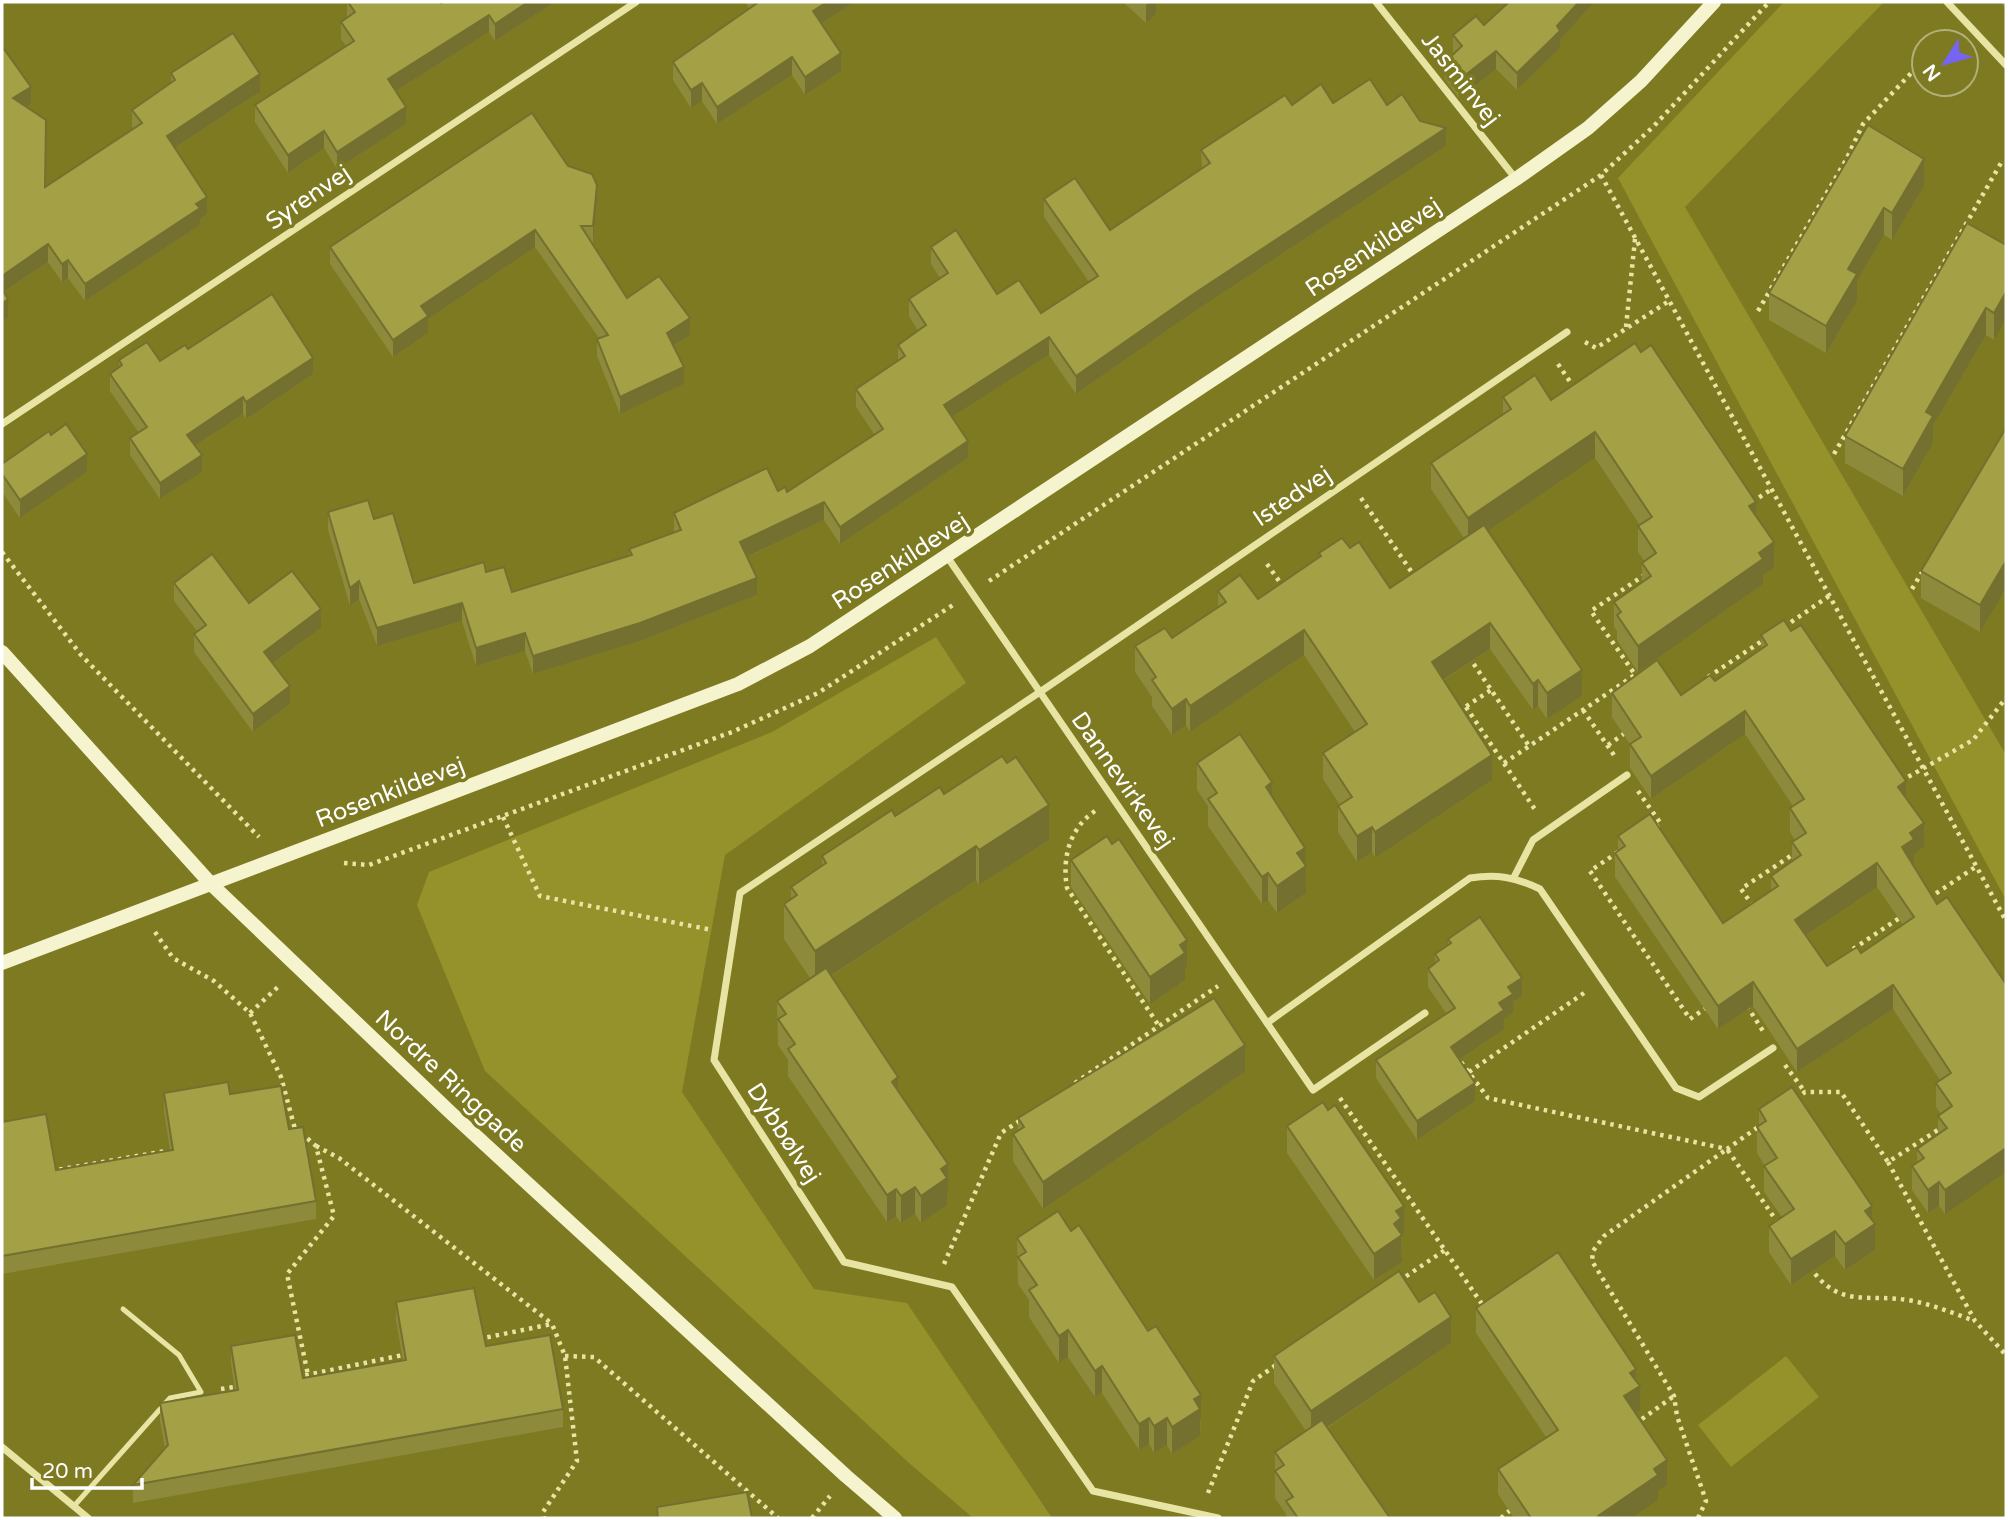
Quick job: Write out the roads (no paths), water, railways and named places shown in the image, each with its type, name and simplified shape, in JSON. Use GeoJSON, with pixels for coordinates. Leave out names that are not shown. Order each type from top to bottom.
{"type":"FeatureCollection","features":[{"type":"Feature","properties":{"kind":"street","name":"Syrenvej"},"geometry":{"type":"LineString","coordinates":[[2,424],[636,2]]}},
{"type":"Feature","properties":{"kind":"street","name":"Jasminvej"},"geometry":{"type":"LineString","coordinates":[[1376,2],[1516,179]]}},
{"type":"Feature","properties":{"kind":"street","name":"Rosenkildevej"},"geometry":{"type":"LineString","coordinates":[[2,963],[738,684],[810,646],[948,558],[1516,179],[1588,128],[1641,81],[1714,2]]}},
{"type":"Feature","properties":{"kind":"street"},"geometry":{"type":"LineString","coordinates":[[1947,2],[2006,65]]}},
{"type":"Feature","properties":{"kind":"street","name":"Istedvej"},"geometry":{"type":"LineString","coordinates":[[1040,692],[1567,332]]}},
{"type":"Feature","properties":{"kind":"street","name":"Dannevirkevej"},"geometry":{"type":"LineString","coordinates":[[948,558],[1313,1090],[1425,1013]]}},
{"type":"Feature","properties":{"kind":"street","name":"Nordre Ringgade"},"geometry":{"type":"LineString","coordinates":[[2,652],[211,884],[502,1160],[895,1518]]}},
{"type":"Feature","properties":{"kind":"street","name":"Dybbølvej"},"geometry":{"type":"LineString","coordinates":[[1040,692],[740,892],[714,1060],[844,1262],[952,1287],[1093,1492],[1218,1518]]}},
{"type":"Feature","properties":{"kind":"street"},"geometry":{"type":"LineString","coordinates":[[1514,877],[1533,840],[1627,775]]}},
{"type":"Feature","properties":{"kind":"street"},"geometry":{"type":"LineString","coordinates":[[1267,1023],[1470,878],[1492,875],[1514,877],[1540,889],[1676,1088],[1699,1097],[1773,1048]]}},
{"type":"Feature","properties":{"kind":"street"},"geometry":{"type":"LineString","coordinates":[[2,1447],[88,1518]]}},
{"type":"Feature","properties":{"kind":"lane"},"geometry":{"type":"LineString","coordinates":[[74,1506],[170,1398],[201,1392],[179,1355],[123,1309]]}}]}
